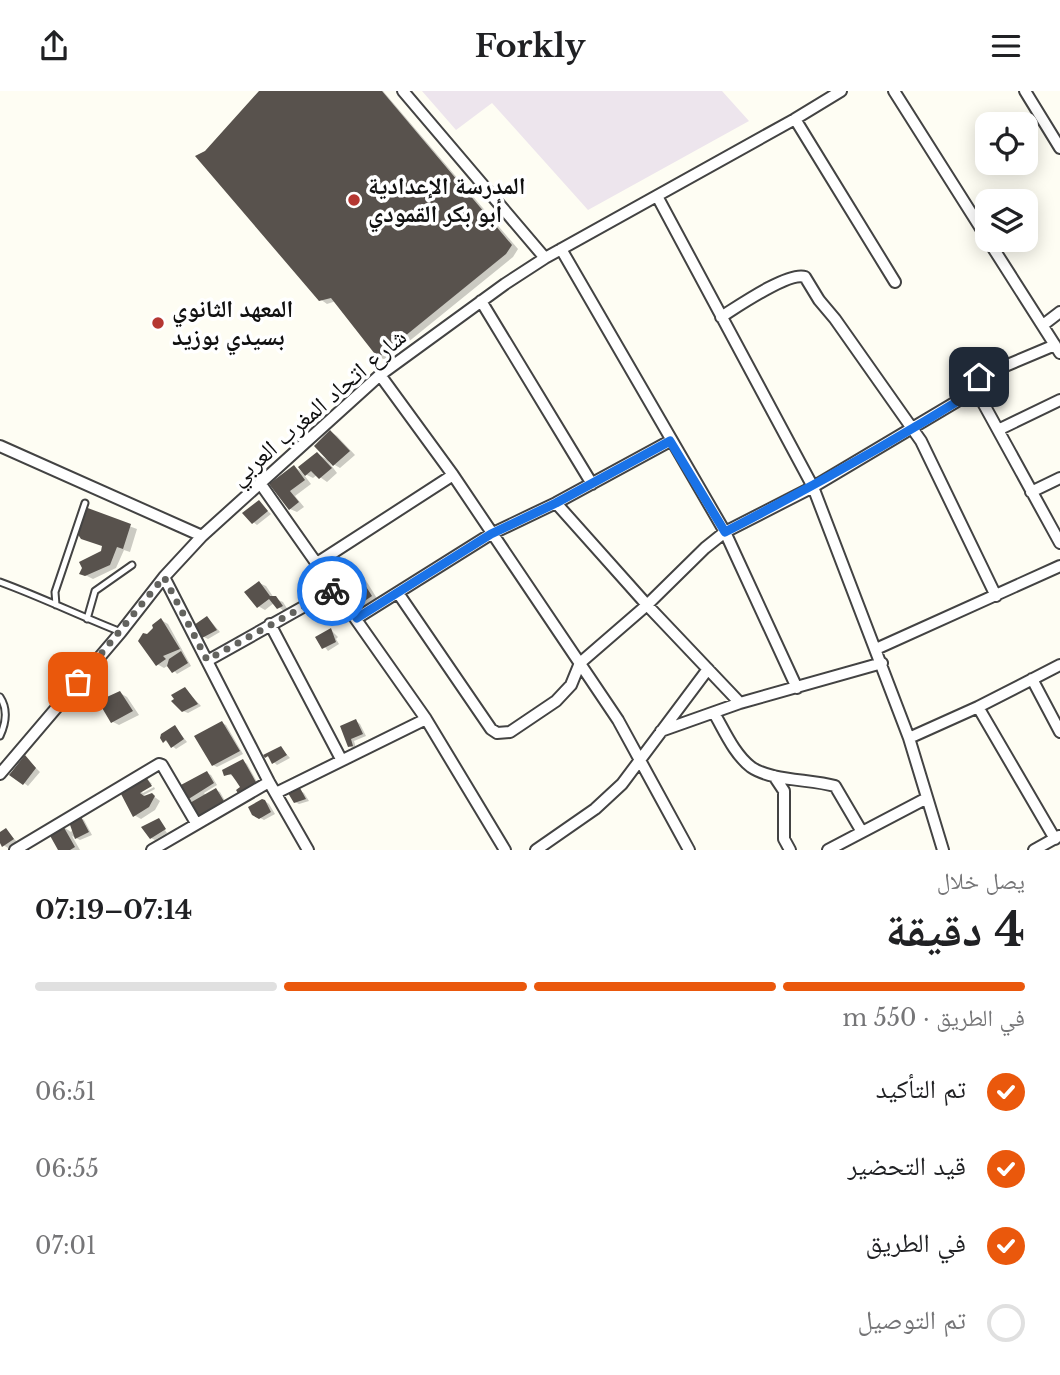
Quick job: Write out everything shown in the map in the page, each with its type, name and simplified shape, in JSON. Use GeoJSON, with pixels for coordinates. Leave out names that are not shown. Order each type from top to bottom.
{"type":"FeatureCollection","features":[{"type":"Feature","properties":{"kind":"street"},"geometry":{"type":"LineString","coordinates":[[403,91],[545,258]]}},
{"type":"Feature","properties":{"kind":"street","name":"شارع اتحاد المغرب العربي"},"geometry":{"type":"LineString","coordinates":[[0,774],[121,632],[164,577],[202,536],[380,375],[545,258],[841,91]]}},
{"type":"Feature","properties":{"kind":"street"},"geometry":{"type":"LineString","coordinates":[[894,91],[975,220]]}},
{"type":"Feature","properties":{"kind":"street"},"geometry":{"type":"LineString","coordinates":[[1026,91],[1060,148]]}},
{"type":"Feature","properties":{"kind":"street"},"geometry":{"type":"LineString","coordinates":[[795,119],[895,282]]}},
{"type":"Feature","properties":{"kind":"street"},"geometry":{"type":"LineString","coordinates":[[657,195],[813,487],[909,738],[943,850]]}},
{"type":"Feature","properties":{"kind":"street"},"geometry":{"type":"LineString","coordinates":[[561,249],[725,532],[797,688]]}},
{"type":"Feature","properties":{"kind":"street"},"geometry":{"type":"LineString","coordinates":[[995,252],[1058,349],[979,377],[974,383],[1060,543]]}},
{"type":"Feature","properties":{"kind":"street"},"geometry":{"type":"LineString","coordinates":[[721,317],[780,283],[803,276],[921,441],[996,596]]}},
{"type":"Feature","properties":{"kind":"street"},"geometry":{"type":"LineString","coordinates":[[481,301],[592,484]]}},
{"type":"Feature","properties":{"kind":"street"},"geometry":{"type":"LineString","coordinates":[[1043,325],[1060,312]]}},
{"type":"Feature","properties":{"kind":"street"},"geometry":{"type":"LineString","coordinates":[[380,375],[453,475],[618,720],[689,850]]}},
{"type":"Feature","properties":{"kind":"street"},"geometry":{"type":"LineString","coordinates":[[398,593],[485,720],[498,733],[506,734],[556,701],[571,685],[580,663],[725,532],[813,487],[976,390]]}},
{"type":"Feature","properties":{"kind":"street"},"geometry":{"type":"LineString","coordinates":[[998,430],[1060,400]]}},
{"type":"Feature","properties":{"kind":"street"},"geometry":{"type":"LineString","coordinates":[[357,618],[491,534],[556,503],[670,441]]}},
{"type":"Feature","properties":{"kind":"street"},"geometry":{"type":"LineString","coordinates":[[0,446],[202,536]]}},
{"type":"Feature","properties":{"kind":"street"},"geometry":{"type":"LineString","coordinates":[[317,563],[453,475]]}},
{"type":"Feature","properties":{"kind":"street"},"geometry":{"type":"LineString","coordinates":[[1031,492],[1060,478]]}},
{"type":"Feature","properties":{"kind":"street"},"geometry":{"type":"LineString","coordinates":[[260,483],[426,719],[505,850]]}},
{"type":"Feature","properties":{"kind":"street"},"geometry":{"type":"LineString","coordinates":[[556,503],[740,703]]}},
{"type":"Feature","properties":{"kind":"street"},"geometry":{"type":"LineString","coordinates":[[876,649],[1060,566]]}},
{"type":"Feature","properties":{"kind":"street"},"geometry":{"type":"LineString","coordinates":[[164,577],[269,782],[308,850]]}},
{"type":"Feature","properties":{"kind":"street"},"geometry":{"type":"LineString","coordinates":[[207,660],[335,589]]}},
{"type":"Feature","properties":{"kind":"street"},"geometry":{"type":"LineString","coordinates":[[270,624],[341,759]]}},
{"type":"Feature","properties":{"kind":"street"},"geometry":{"type":"LineString","coordinates":[[661,730],[740,703],[882,663]]}},
{"type":"Feature","properties":{"kind":"street"},"geometry":{"type":"LineString","coordinates":[[909,738],[978,707],[1060,665]]}},
{"type":"Feature","properties":{"kind":"street"},"geometry":{"type":"LineString","coordinates":[[537,850],[595,809],[622,784],[708,670]]}},
{"type":"Feature","properties":{"kind":"street"},"geometry":{"type":"LineString","coordinates":[[1032,679],[1060,731]]}},
{"type":"Feature","properties":{"kind":"street"},"geometry":{"type":"LineString","coordinates":[[978,707],[1057,837],[1034,850]]}},
{"type":"Feature","properties":{"kind":"street"},"geometry":{"type":"LineString","coordinates":[[714,713],[737,753],[751,767],[774,776],[835,786],[862,832]]}},
{"type":"Feature","properties":{"kind":"street"},"geometry":{"type":"LineString","coordinates":[[276,793],[426,719]]}},
{"type":"Feature","properties":{"kind":"street"},"geometry":{"type":"LineString","coordinates":[[15,850],[159,764],[196,824]]}},
{"type":"Feature","properties":{"kind":"street"},"geometry":{"type":"LineString","coordinates":[[774,776],[784,791],[783,839],[790,850]]}},
{"type":"Feature","properties":{"kind":"street"},"geometry":{"type":"LineString","coordinates":[[152,850],[269,782]]}},
{"type":"Feature","properties":{"kind":"street"},"geometry":{"type":"LineString","coordinates":[[828,850],[927,798]]}},
{"type":"Feature","properties":{"kind":"lane"},"geometry":{"type":"LineString","coordinates":[[56,605],[55,592],[85,503]]}},
{"type":"Feature","properties":{"kind":"lane"},"geometry":{"type":"LineString","coordinates":[[87,619],[95,590],[132,565]]}},
{"type":"Feature","properties":{"kind":"lane"},"geometry":{"type":"LineString","coordinates":[[0,582],[121,632]]}},
{"type":"Feature","properties":{"kind":"lane"},"geometry":{"type":"LineString","coordinates":[[0,697],[4,703],[6,719],[0,736]]}},
{"type":"Feature","properties":{"kind":"shaded area"},"geometry":{"type":"Polygon","coordinates":[[[422,91],[722,91],[749,121],[588,210],[492,103],[456,130],[422,91]]]}},
{"type":"Feature","properties":{"kind":"building","name":"المدرسة الإعدادية أبو بكر القمودي"},"geometry":{"type":"Polygon","coordinates":[[[259,91],[382,91],[512,245],[506,254],[378,358],[331,298],[319,301],[195,156],[205,151],[259,91]]]}},
{"type":"Feature","properties":{"kind":"building"},"geometry":{"type":"Polygon","coordinates":[[[330,430],[350,451],[333,466],[314,446],[330,430]]]}},
{"type":"Feature","properties":{"kind":"building"},"geometry":{"type":"Polygon","coordinates":[[[317,452],[332,468],[319,479],[311,471],[305,476],[298,467],[317,452]]]}},
{"type":"Feature","properties":{"kind":"building"},"geometry":{"type":"Polygon","coordinates":[[[294,465],[305,480],[290,491],[299,502],[289,510],[269,484],[294,465]]]}},
{"type":"Feature","properties":{"kind":"building"},"geometry":{"type":"Polygon","coordinates":[[[259,500],[268,511],[252,524],[242,513],[259,500]]]}},
{"type":"Feature","properties":{"kind":"building"},"geometry":{"type":"Polygon","coordinates":[[[85,507],[131,524],[123,549],[117,547],[110,565],[85,576],[79,574],[82,568],[79,562],[101,551],[102,546],[81,539],[77,533],[85,507]]]}},
{"type":"Feature","properties":{"kind":"building"},"geometry":{"type":"Polygon","coordinates":[[[353,566],[372,596],[357,606],[339,575],[353,566]]]}},
{"type":"Feature","properties":{"kind":"building"},"geometry":{"type":"Polygon","coordinates":[[[259,581],[270,596],[276,596],[283,606],[277,609],[269,599],[257,608],[244,592],[259,581]]]}},
{"type":"Feature","properties":{"kind":"building"},"geometry":{"type":"Polygon","coordinates":[[[207,616],[217,630],[202,638],[194,625],[207,616]]]}},
{"type":"Feature","properties":{"kind":"building"},"geometry":{"type":"Polygon","coordinates":[[[161,618],[180,649],[163,656],[166,659],[156,666],[138,641],[143,633],[147,634],[153,628],[152,625],[161,618]]]}},
{"type":"Feature","properties":{"kind":"building"},"geometry":{"type":"Polygon","coordinates":[[[331,628],[336,642],[322,649],[315,637],[331,628]]]}},
{"type":"Feature","properties":{"kind":"building"},"geometry":{"type":"Polygon","coordinates":[[[181,651],[188,663],[172,673],[167,666],[169,659],[181,651]]]}},
{"type":"Feature","properties":{"kind":"building"},"geometry":{"type":"Polygon","coordinates":[[[185,687],[198,704],[182,712],[171,701],[174,699],[171,695],[185,687]]]}},
{"type":"Feature","properties":{"kind":"building"},"geometry":{"type":"Polygon","coordinates":[[[120,691],[133,711],[111,723],[98,701],[120,691]]]}},
{"type":"Feature","properties":{"kind":"building"},"geometry":{"type":"Polygon","coordinates":[[[356,719],[363,734],[351,739],[353,746],[348,747],[340,726],[356,719]]]}},
{"type":"Feature","properties":{"kind":"building"},"geometry":{"type":"Polygon","coordinates":[[[222,721],[240,751],[212,766],[194,736],[222,721]]]}},
{"type":"Feature","properties":{"kind":"building"},"geometry":{"type":"Polygon","coordinates":[[[175,725],[184,739],[171,748],[166,740],[163,743],[160,738],[161,734],[175,725]]]}},
{"type":"Feature","properties":{"kind":"building"},"geometry":{"type":"Polygon","coordinates":[[[281,746],[287,755],[272,764],[268,756],[265,758],[263,755],[281,746]]]}},
{"type":"Feature","properties":{"kind":"building"},"geometry":{"type":"Polygon","coordinates":[[[25,755],[36,768],[23,785],[9,775],[25,755]]]}},
{"type":"Feature","properties":{"kind":"building"},"geometry":{"type":"Polygon","coordinates":[[[243,759],[257,784],[239,795],[236,790],[240,787],[236,781],[231,774],[224,776],[222,770],[243,759]]]}},
{"type":"Feature","properties":{"kind":"building"},"geometry":{"type":"Polygon","coordinates":[[[207,771],[214,783],[187,800],[179,786],[207,771]]]}},
{"type":"Feature","properties":{"kind":"building"},"geometry":{"type":"Polygon","coordinates":[[[144,774],[152,786],[140,793],[144,796],[152,793],[155,796],[149,807],[133,817],[121,794],[134,785],[131,782],[144,774]]]}},
{"type":"Feature","properties":{"kind":"building"},"geometry":{"type":"Polygon","coordinates":[[[216,788],[225,803],[199,816],[188,804],[216,788]]]}},
{"type":"Feature","properties":{"kind":"building"},"geometry":{"type":"Polygon","coordinates":[[[300,788],[306,799],[294,803],[288,793],[300,788]]]}},
{"type":"Feature","properties":{"kind":"building"},"geometry":{"type":"Polygon","coordinates":[[[262,799],[271,812],[259,819],[252,815],[248,807],[262,799]]]}},
{"type":"Feature","properties":{"kind":"building"},"geometry":{"type":"Polygon","coordinates":[[[80,815],[89,832],[75,839],[69,822],[80,815]]]}},
{"type":"Feature","properties":{"kind":"building"},"geometry":{"type":"Polygon","coordinates":[[[159,818],[166,829],[150,839],[141,827],[159,818]]]}},
{"type":"Feature","properties":{"kind":"building"},"geometry":{"type":"Polygon","coordinates":[[[62,824],[75,847],[70,850],[58,850],[48,832],[62,824]]]}},
{"type":"Feature","properties":{"kind":"building"},"geometry":{"type":"Polygon","coordinates":[[[6,828],[14,839],[2,847],[0,832],[6,828]]]}},
{"type":"Feature","properties":{"kind":"way so far"},"geometry":{"type":"LineString","coordinates":[[78,682],[164,577],[207,660],[332,591]]}},
{"type":"Feature","properties":{"kind":"place","name":"المدرسة الإعدادية أبو بكر القمودي"},"geometry":{"type":"Point","coordinates":[354,200]}},
{"type":"Feature","properties":{"kind":"place","name":"المعهد الثانوي بسيدي بوزيد"},"geometry":{"type":"Point","coordinates":[158,323]}},
{"type":"Feature","properties":{"kind":"route"},"geometry":{"type":"LineString","coordinates":[[332,591],[335,589],[357,618],[491,534],[556,503],[670,441],[725,532],[813,487],[912,430],[976,390],[974,383],[979,377]]}}]}
